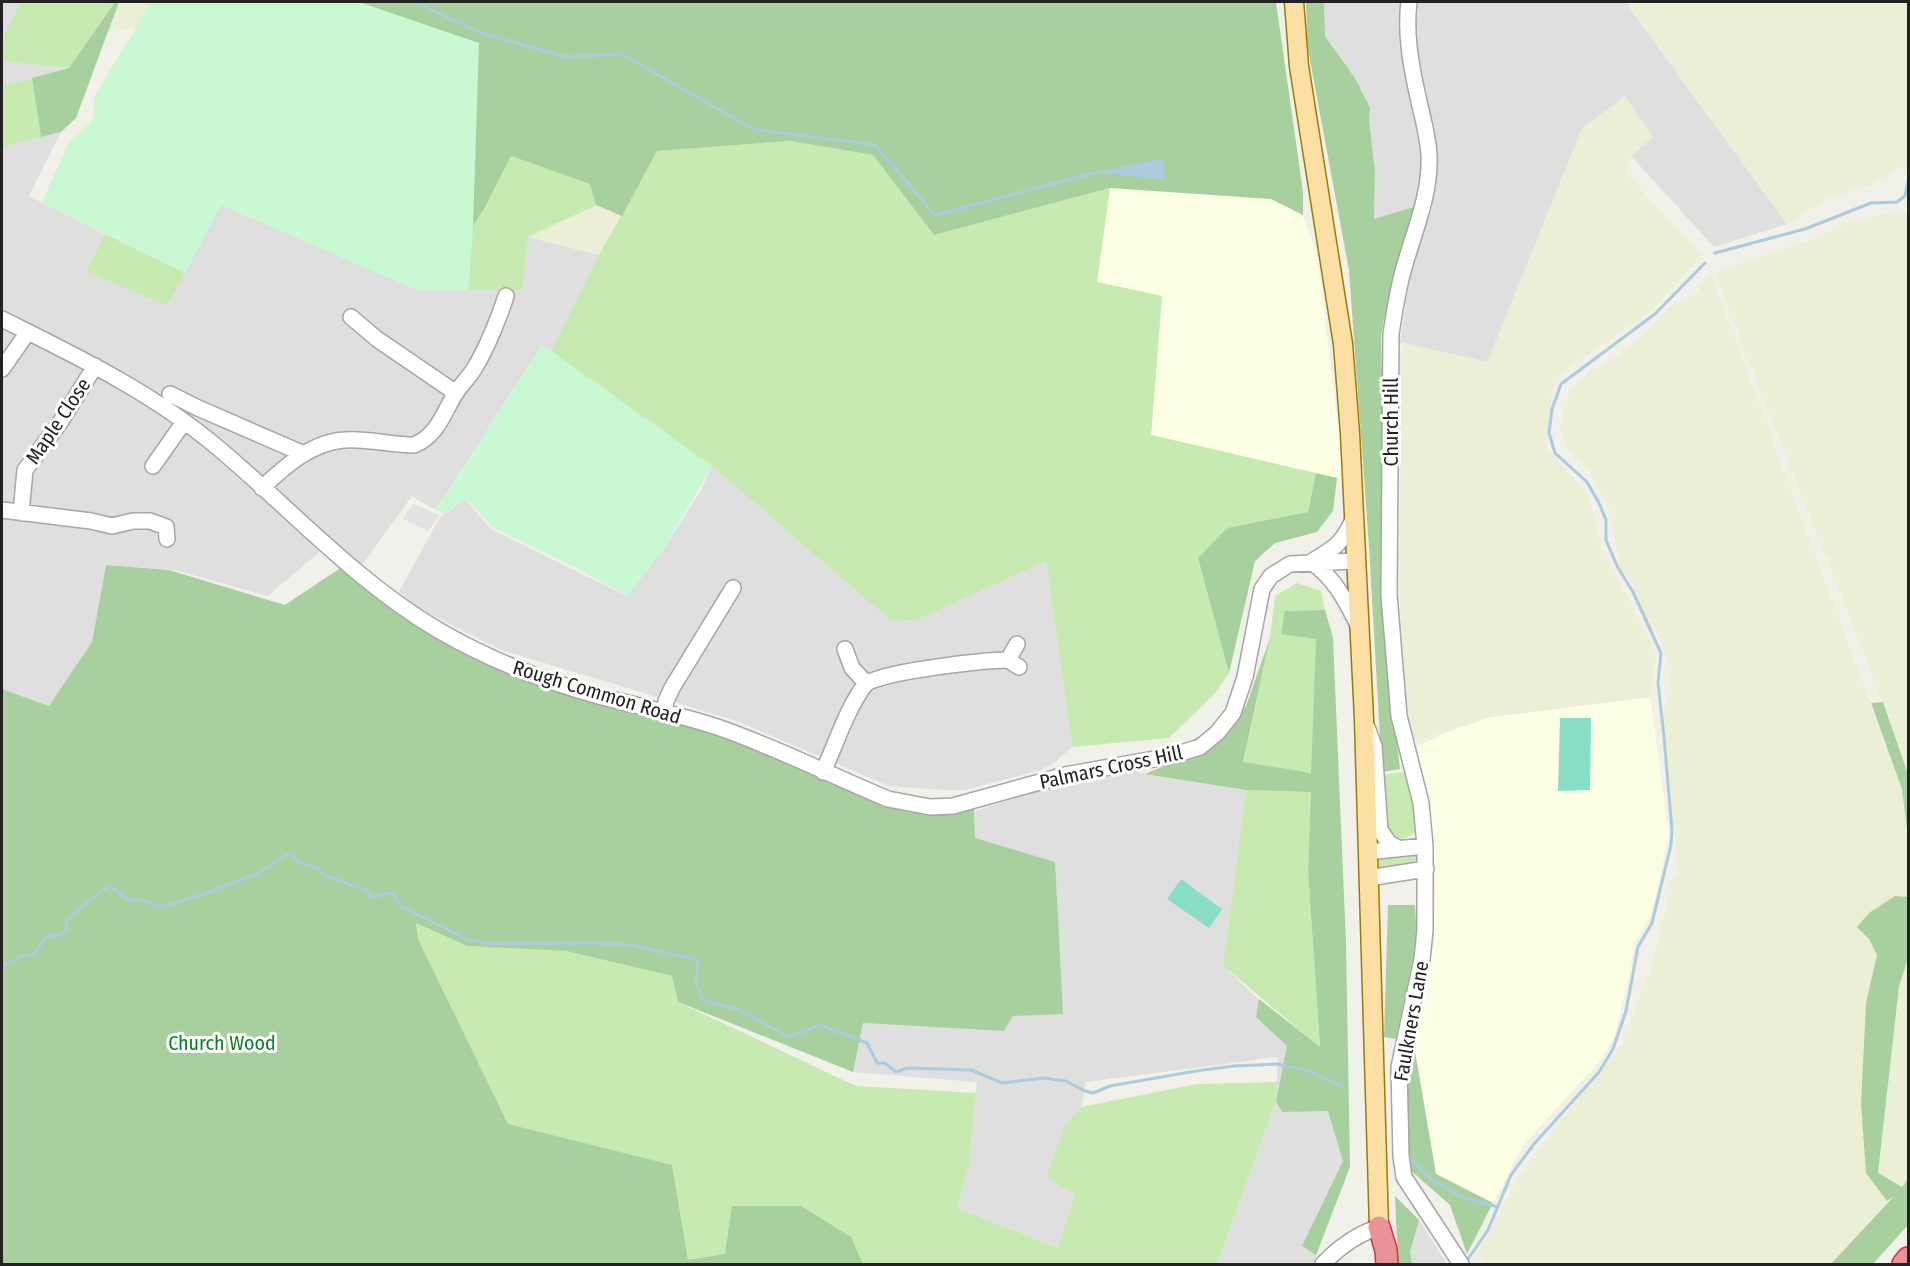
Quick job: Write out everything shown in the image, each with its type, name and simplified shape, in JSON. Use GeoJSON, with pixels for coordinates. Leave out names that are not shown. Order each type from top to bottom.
{"type":"FeatureCollection","features":[{"type":"Feature","properties":{"kind":"highway"},"geometry":{"type":"LineString","coordinates":[[1374,1264],[1379,1227]]}},
{"type":"Feature","properties":{"kind":"highway"},"geometry":{"type":"LineString","coordinates":[[1379,1227],[1386,1250],[1386,1264]]}},
{"type":"Feature","properties":{"kind":"highway"},"geometry":{"type":"LineString","coordinates":[[1903,1264],[1908,1258]]}},
{"type":"Feature","properties":{"kind":"main road"},"geometry":{"type":"LineString","coordinates":[[1294,2],[1299,66],[1343,344],[1364,719],[1379,1227]]}},
{"type":"Feature","properties":{"kind":"street","name":"Church Hill"},"geometry":{"type":"LineString","coordinates":[[1409,2],[1408,42],[1429,154],[1427,185],[1395,304],[1391,334],[1389,595],[1399,716],[1421,803],[1425,846]]}},
{"type":"Feature","properties":{"kind":"street"},"geometry":{"type":"LineString","coordinates":[[262,488],[282,469],[304,454],[332,442],[346,440],[414,445],[431,435],[474,368],[500,316],[506,296]]}},
{"type":"Feature","properties":{"kind":"street"},"geometry":{"type":"LineString","coordinates":[[351,317],[377,339],[456,393]]}},
{"type":"Feature","properties":{"kind":"street","name":"Rough Common Road"},"geometry":{"type":"LineString","coordinates":[[2,318],[138,390],[217,446],[361,575],[438,630],[510,666],[544,680],[721,728],[823,772]]}},
{"type":"Feature","properties":{"kind":"street"},"geometry":{"type":"LineString","coordinates":[[2,369],[28,332]]}},
{"type":"Feature","properties":{"kind":"street","name":"Maple Close"},"geometry":{"type":"LineString","coordinates":[[21,513],[25,470],[62,421],[94,366]]}},
{"type":"Feature","properties":{"kind":"street"},"geometry":{"type":"LineString","coordinates":[[170,394],[304,454]]}},
{"type":"Feature","properties":{"kind":"street"},"geometry":{"type":"LineString","coordinates":[[153,466],[198,408]]}},
{"type":"Feature","properties":{"kind":"street"},"geometry":{"type":"LineString","coordinates":[[2,510],[91,521],[112,526],[133,521],[150,521],[166,527],[167,539]]}},
{"type":"Feature","properties":{"kind":"street"},"geometry":{"type":"LineString","coordinates":[[1354,518],[1336,547],[1311,562],[1323,570],[1346,600],[1359,628]]}},
{"type":"Feature","properties":{"kind":"street","name":"Palmars Cross Hill"},"geometry":{"type":"LineString","coordinates":[[823,772],[888,799],[930,807],[953,806],[1065,775],[1171,756],[1200,747],[1217,733],[1233,713],[1245,676],[1259,600],[1265,583],[1290,564],[1355,561]]}},
{"type":"Feature","properties":{"kind":"street"},"geometry":{"type":"LineString","coordinates":[[664,713],[672,688],[733,588]]}},
{"type":"Feature","properties":{"kind":"street"},"geometry":{"type":"LineString","coordinates":[[823,772],[855,701],[866,683],[885,675],[911,671],[1014,664],[1017,644]]}},
{"type":"Feature","properties":{"kind":"street"},"geometry":{"type":"LineString","coordinates":[[845,649],[852,668],[866,683]]}},
{"type":"Feature","properties":{"kind":"street"},"geometry":{"type":"LineString","coordinates":[[1364,719],[1374,746],[1380,830],[1389,843],[1398,848]]}},
{"type":"Feature","properties":{"kind":"street"},"geometry":{"type":"LineString","coordinates":[[1367,852],[1425,846]]}},
{"type":"Feature","properties":{"kind":"street","name":"Faulkners Lane"},"geometry":{"type":"LineString","coordinates":[[1425,846],[1425,930],[1422,959],[1399,1067],[1401,1156],[1404,1178],[1460,1263]]}},
{"type":"Feature","properties":{"kind":"street"},"geometry":{"type":"LineString","coordinates":[[1368,878],[1426,869]]}},
{"type":"Feature","properties":{"kind":"street"},"geometry":{"type":"LineString","coordinates":[[1323,1264],[1333,1253],[1358,1236],[1379,1227]]}},
{"type":"Feature","properties":{"kind":"shaded area"},"geometry":{"type":"Polygon","coordinates":[[[2,2],[20,2],[2,41],[2,2]]]}},
{"type":"Feature","properties":{"kind":"shaded area"},"geometry":{"type":"Polygon","coordinates":[[[119,2],[150,2],[136,28],[108,32],[119,2]]]}},
{"type":"Feature","properties":{"kind":"shaded area"},"geometry":{"type":"Polygon","coordinates":[[[1324,2],[1628,2],[1631,10],[1787,224],[1714,247],[1631,156],[1653,137],[1624,96],[1494,363],[1400,343],[1410,276],[1432,206],[1414,207],[1374,220],[1375,172],[1369,119],[1370,108],[1355,78],[1325,36],[1324,2]]]}},
{"type":"Feature","properties":{"kind":"shaded area"},"geometry":{"type":"Polygon","coordinates":[[[1628,2],[1908,2],[1908,166],[1900,167],[1871,185],[1827,198],[1787,224],[1631,10],[1628,2]]]}},
{"type":"Feature","properties":{"kind":"shaded area"},"geometry":{"type":"Polygon","coordinates":[[[2,61],[69,68],[2,86],[2,61]]]}},
{"type":"Feature","properties":{"kind":"shaded area"},"geometry":{"type":"Polygon","coordinates":[[[1625,96],[1653,137],[1631,156],[1625,172],[1702,255],[1651,311],[1567,369],[1552,388],[1546,447],[1588,495],[1601,546],[1656,654],[1650,697],[1491,717],[1413,741],[1400,652],[1401,342],[1487,362],[1582,128],[1625,96]]]}},
{"type":"Feature","properties":{"kind":"shaded area"},"geometry":{"type":"Polygon","coordinates":[[[61,132],[29,196],[105,234],[86,270],[167,306],[221,205],[344,256],[417,290],[521,290],[528,237],[599,255],[551,351],[541,346],[436,510],[412,496],[361,566],[333,540],[268,596],[175,570],[106,565],[92,642],[49,706],[2,689],[2,147],[61,132]]]}},
{"type":"Feature","properties":{"kind":"shaded area"},"geometry":{"type":"Polygon","coordinates":[[[1110,188],[1271,199],[1303,215],[1317,255],[1345,480],[1151,435],[1162,296],[1097,282],[1110,188]]]}},
{"type":"Feature","properties":{"kind":"shaded area"},"geometry":{"type":"Polygon","coordinates":[[[596,205],[622,216],[599,255],[528,237],[596,205]]]}},
{"type":"Feature","properties":{"kind":"shaded area"},"geometry":{"type":"Polygon","coordinates":[[[1898,212],[1908,213],[1908,774],[1900,746],[1828,561],[1834,560],[1827,557],[1824,552],[1720,286],[1717,271],[1816,238],[1863,218],[1898,212]]]}},
{"type":"Feature","properties":{"kind":"shaded area"},"geometry":{"type":"Polygon","coordinates":[[[1711,275],[1902,789],[1908,838],[1908,897],[1895,897],[1869,939],[1877,955],[1866,1003],[1861,1104],[1866,1172],[1887,1201],[1831,1264],[1487,1264],[1476,1255],[1523,1170],[1621,1045],[1652,965],[1664,921],[1668,889],[1678,872],[1663,718],[1670,680],[1661,640],[1641,611],[1633,584],[1619,567],[1611,511],[1587,467],[1569,452],[1560,430],[1563,405],[1574,387],[1589,372],[1613,359],[1645,334],[1672,304],[1697,293],[1703,282],[1711,275]]]}},
{"type":"Feature","properties":{"kind":"shaded area"},"geometry":{"type":"Polygon","coordinates":[[[712,466],[891,621],[917,620],[1046,561],[1072,747],[1055,762],[1041,770],[964,790],[889,786],[737,721],[501,650],[420,609],[399,592],[439,519],[465,499],[491,529],[627,596],[664,548],[700,492],[712,466]]]}},
{"type":"Feature","properties":{"kind":"shaded area"},"geometry":{"type":"Polygon","coordinates":[[[413,504],[440,515],[428,531],[403,519],[413,504]]]}},
{"type":"Feature","properties":{"kind":"shaded area"},"geometry":{"type":"Polygon","coordinates":[[[1650,697],[1669,834],[1651,916],[1634,943],[1631,967],[1614,1038],[1599,1062],[1524,1144],[1493,1203],[1436,1174],[1413,1039],[1434,944],[1435,883],[1428,802],[1417,747],[1447,732],[1491,717],[1650,697]]]}},
{"type":"Feature","properties":{"kind":"shaded area"},"geometry":{"type":"Polygon","coordinates":[[[1124,770],[1246,790],[1223,965],[1340,1079],[1349,1167],[1313,1264],[1217,1264],[1276,1101],[1278,1057],[1086,1082],[1081,1107],[1065,1126],[1075,1194],[1059,1248],[957,1208],[969,1166],[977,1082],[853,1072],[863,1023],[1004,1031],[975,838],[975,811],[1072,780],[1124,770]]]}},
{"type":"Feature","properties":{"kind":"shaded area"},"geometry":{"type":"Polygon","coordinates":[[[1908,959],[1908,1179],[1903,1187],[1878,1173],[1899,986],[1908,959]]]}},
{"type":"Feature","properties":{"kind":"shaded area"},"geometry":{"type":"Polygon","coordinates":[[[1419,1220],[1447,1264],[1412,1264],[1410,1252],[1419,1220]]]}},
{"type":"Feature","properties":{"kind":"green space"},"geometry":{"type":"Polygon","coordinates":[[[20,2],[115,2],[69,68],[2,61],[2,41],[20,2]]]}},
{"type":"Feature","properties":{"kind":"green space"},"geometry":{"type":"Polygon","coordinates":[[[115,2],[119,2],[76,118],[61,132],[41,137],[32,78],[69,68],[115,2]]]}},
{"type":"Feature","properties":{"kind":"green space"},"geometry":{"type":"Polygon","coordinates":[[[150,2],[359,2],[479,43],[473,226],[468,290],[417,290],[221,205],[185,273],[42,202],[69,142],[93,119],[95,95],[150,2]]]}},
{"type":"Feature","properties":{"kind":"green space"},"geometry":{"type":"Polygon","coordinates":[[[294,2],[1276,2],[1303,192],[1303,215],[1271,199],[1110,188],[934,235],[873,155],[790,141],[657,151],[622,216],[596,205],[590,184],[511,156],[473,226],[464,174],[95,95],[294,2]]]}},
{"type":"Feature","properties":{"kind":"green space"},"geometry":{"type":"Polygon","coordinates":[[[1306,2],[1324,2],[1325,36],[1355,78],[1370,108],[1369,119],[1375,172],[1374,219],[1414,207],[1413,230],[1389,314],[1384,318],[1381,336],[1385,514],[1381,552],[1386,640],[1400,769],[1382,772],[1369,546],[1349,270],[1307,44],[1306,2]]]}},
{"type":"Feature","properties":{"kind":"green space"},"geometry":{"type":"Polygon","coordinates":[[[32,78],[41,137],[2,147],[2,86],[32,78]]]}},
{"type":"Feature","properties":{"kind":"green space"},"geometry":{"type":"Polygon","coordinates":[[[790,141],[873,155],[934,235],[1110,188],[1097,282],[1162,296],[1151,435],[1316,473],[1308,512],[1227,528],[1198,558],[1229,673],[1216,692],[1169,738],[1072,747],[1046,561],[917,620],[891,621],[712,466],[551,351],[599,255],[657,151],[790,141]]]}},
{"type":"Feature","properties":{"kind":"green space"},"geometry":{"type":"Polygon","coordinates":[[[511,156],[591,184],[596,205],[528,237],[522,290],[468,290],[473,226],[511,156]]]}},
{"type":"Feature","properties":{"kind":"green space"},"geometry":{"type":"Polygon","coordinates":[[[105,234],[185,273],[167,306],[86,271],[105,234]]]}},
{"type":"Feature","properties":{"kind":"green space"},"geometry":{"type":"Polygon","coordinates":[[[541,346],[712,466],[660,554],[627,596],[577,568],[493,528],[466,498],[444,514],[435,510],[541,346]]]}},
{"type":"Feature","properties":{"kind":"green space"},"geometry":{"type":"Polygon","coordinates":[[[1316,473],[1337,478],[1333,511],[1317,532],[1275,543],[1255,561],[1229,673],[1198,558],[1227,528],[1308,512],[1316,473]]]}},
{"type":"Feature","properties":{"kind":"green space","name":"Church Wood"},"geometry":{"type":"Polygon","coordinates":[[[348,563],[483,653],[721,728],[888,799],[974,801],[975,838],[1055,862],[1063,1014],[1013,1016],[1004,1031],[863,1023],[853,1072],[678,1002],[672,976],[566,951],[467,946],[416,923],[418,939],[508,1124],[672,1165],[688,1260],[725,1254],[732,1206],[801,1206],[851,1237],[863,1264],[2,1264],[2,689],[49,706],[92,642],[106,565],[169,570],[285,605],[348,563]]]}},
{"type":"Feature","properties":{"kind":"green space"},"geometry":{"type":"Polygon","coordinates":[[[1297,583],[1321,591],[1325,610],[1286,611],[1281,634],[1316,638],[1312,773],[1243,763],[1270,638],[1275,596],[1297,583]]]}},
{"type":"Feature","properties":{"kind":"green space"},"geometry":{"type":"Polygon","coordinates":[[[1325,610],[1333,638],[1346,944],[1350,1167],[1316,1255],[1302,1246],[1343,1161],[1328,1111],[1282,1112],[1276,1101],[1287,1046],[1256,1017],[1259,999],[1320,1047],[1308,871],[1311,792],[1246,790],[1145,774],[1217,744],[1246,706],[1270,638],[1243,762],[1311,773],[1316,639],[1281,634],[1285,611],[1325,610]]]}},
{"type":"Feature","properties":{"kind":"green space"},"geometry":{"type":"Polygon","coordinates":[[[1883,702],[1908,774],[1908,838],[1902,789],[1871,703],[1883,702]]]}},
{"type":"Feature","properties":{"kind":"green space"},"geometry":{"type":"Polygon","coordinates":[[[1560,718],[1591,718],[1590,790],[1558,791],[1560,718]]]}},
{"type":"Feature","properties":{"kind":"green space"},"geometry":{"type":"Polygon","coordinates":[[[1405,772],[1418,823],[1413,834],[1397,840],[1386,832],[1381,775],[1405,772]]]}},
{"type":"Feature","properties":{"kind":"green space"},"geometry":{"type":"Polygon","coordinates":[[[1246,790],[1311,792],[1308,871],[1320,1048],[1223,965],[1246,790]]]}},
{"type":"Feature","properties":{"kind":"green space"},"geometry":{"type":"Polygon","coordinates":[[[1394,855],[1416,857],[1418,860],[1399,867],[1379,867],[1379,859],[1394,855]]]}},
{"type":"Feature","properties":{"kind":"green space"},"geometry":{"type":"Polygon","coordinates":[[[1181,879],[1222,909],[1209,928],[1167,899],[1181,879]]]}},
{"type":"Feature","properties":{"kind":"green space"},"geometry":{"type":"Polygon","coordinates":[[[1895,896],[1908,897],[1908,959],[1899,986],[1878,1173],[1902,1187],[1908,1179],[1908,1225],[1873,1264],[1831,1264],[1894,1196],[1887,1201],[1866,1173],[1861,1104],[1866,1003],[1877,955],[1869,939],[1857,927],[1869,913],[1895,896]]]}},
{"type":"Feature","properties":{"kind":"green space"},"geometry":{"type":"Polygon","coordinates":[[[1388,905],[1415,905],[1417,940],[1396,1039],[1384,1037],[1388,905]]]}},
{"type":"Feature","properties":{"kind":"green space"},"geometry":{"type":"Polygon","coordinates":[[[416,923],[467,946],[566,951],[672,976],[678,1002],[856,1086],[976,1093],[969,1166],[957,1208],[1058,1248],[1075,1194],[1046,1178],[1065,1125],[1081,1107],[1197,1084],[1277,1082],[1276,1101],[1217,1264],[863,1264],[851,1237],[688,1261],[672,1166],[508,1124],[418,939],[416,923]]]}},
{"type":"Feature","properties":{"kind":"green space"},"geometry":{"type":"Polygon","coordinates":[[[1413,1039],[1436,1174],[1493,1203],[1467,1254],[1450,1205],[1409,1169],[1404,1071],[1413,1039]]]}},
{"type":"Feature","properties":{"kind":"green space"},"geometry":{"type":"Polygon","coordinates":[[[1395,1196],[1419,1220],[1410,1252],[1412,1264],[1398,1264],[1395,1196]]]}},
{"type":"Feature","properties":{"kind":"water"},"geometry":{"type":"Polygon","coordinates":[[[1163,158],[1165,179],[1094,173],[1163,158]]]}},
{"type":"Feature","properties":{"kind":"waterway"},"geometry":{"type":"LineString","coordinates":[[415,2],[481,33],[566,57],[622,54],[753,129],[875,145],[935,215],[1094,173]]}},
{"type":"Feature","properties":{"kind":"waterway"},"geometry":{"type":"LineString","coordinates":[[1715,253],[1805,229],[1871,203],[1897,202],[1905,196],[1908,182]]}},
{"type":"Feature","properties":{"kind":"waterway"},"geometry":{"type":"LineString","coordinates":[[1466,1262],[1488,1230],[1511,1175],[1534,1144],[1599,1072],[1613,1049],[1626,1011],[1638,947],[1652,923],[1671,845],[1672,830],[1658,683],[1661,653],[1606,540],[1606,520],[1599,503],[1587,482],[1555,453],[1549,433],[1552,409],[1561,384],[1655,314],[1705,263]]}},
{"type":"Feature","properties":{"kind":"waterway"},"geometry":{"type":"LineString","coordinates":[[2,966],[22,956],[34,954],[47,936],[60,935],[67,930],[67,921],[88,901],[110,885],[126,899],[147,901],[158,906],[168,905],[256,874],[291,853],[300,863],[316,867],[327,877],[366,889],[371,897],[392,893],[401,906],[468,940],[490,944],[631,945],[698,960],[696,983],[702,1000],[737,1009],[789,1037],[820,1025],[867,1043],[877,1063],[885,1063],[896,1072],[907,1068],[971,1070],[1002,1083],[1044,1078],[1066,1081],[1093,1093],[1110,1086],[1196,1071],[1277,1064],[1308,1071],[1342,1086]]}},
{"type":"Feature","properties":{"kind":"waterway"},"geometry":{"type":"LineString","coordinates":[[1406,1154],[1432,1180],[1464,1198],[1498,1207]]}}]}
